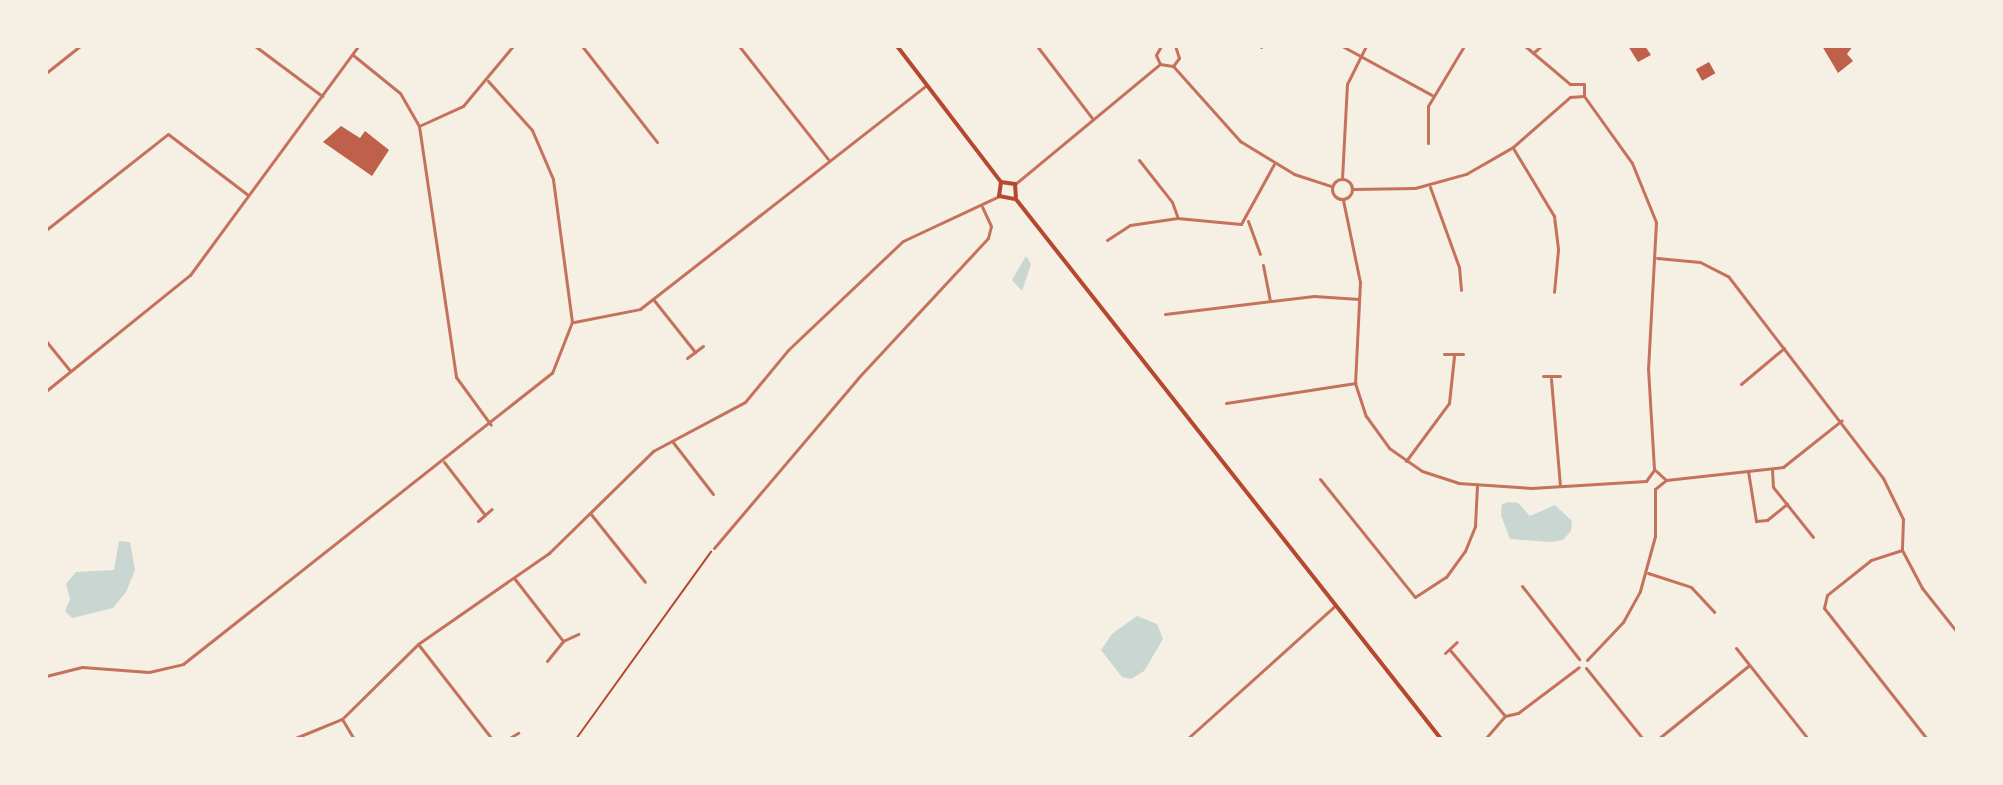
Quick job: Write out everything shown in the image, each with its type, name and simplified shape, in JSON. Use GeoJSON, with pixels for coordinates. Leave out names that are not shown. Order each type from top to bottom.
{"type":"FeatureCollection","features":[{"type":"Feature","properties":{"kind":"main road"},"geometry":{"type":"LineString","coordinates":[[897,46],[1001,182],[1015,184],[1015,198],[1441,739]]}},
{"type":"Feature","properties":{"kind":"main road"},"geometry":{"type":"LineString","coordinates":[[1001,182],[999,196],[1007,201],[1015,198]]}},
{"type":"Feature","properties":{"kind":"street"},"geometry":{"type":"LineString","coordinates":[[46,73],[80,46]]}},
{"type":"Feature","properties":{"kind":"street"},"geometry":{"type":"LineString","coordinates":[[255,46],[322,96]]}},
{"type":"Feature","properties":{"kind":"street"},"geometry":{"type":"LineString","coordinates":[[46,391],[190,275],[358,46]]}},
{"type":"Feature","properties":{"kind":"street"},"geometry":{"type":"LineString","coordinates":[[419,126],[463,106],[488,81],[513,46]]}},
{"type":"Feature","properties":{"kind":"street"},"geometry":{"type":"LineString","coordinates":[[582,46],[657,142]]}},
{"type":"Feature","properties":{"kind":"street"},"geometry":{"type":"LineString","coordinates":[[739,46],[829,161]]}},
{"type":"Feature","properties":{"kind":"street"},"geometry":{"type":"LineString","coordinates":[[1037,46],[1092,118]]}},
{"type":"Feature","properties":{"kind":"street"},"geometry":{"type":"LineString","coordinates":[[1173,66],[1179,58],[1175,46]]}},
{"type":"Feature","properties":{"kind":"street"},"geometry":{"type":"LineString","coordinates":[[1342,46],[1432,95]]}},
{"type":"Feature","properties":{"kind":"street"},"geometry":{"type":"LineString","coordinates":[[1342,179],[1347,84],[1366,46]]}},
{"type":"Feature","properties":{"kind":"street"},"geometry":{"type":"LineString","coordinates":[[1428,143],[1426,116],[1432,95],[1464,46]]}},
{"type":"Feature","properties":{"kind":"street"},"geometry":{"type":"LineString","coordinates":[[1525,46],[1570,84],[1584,84],[1584,96],[1644,184],[1656,222],[1657,258],[1648,368],[1654,470],[1646,481]]}},
{"type":"Feature","properties":{"kind":"street"},"geometry":{"type":"LineString","coordinates":[[1533,53],[1541,46]]}},
{"type":"Feature","properties":{"kind":"street"},"geometry":{"type":"LineString","coordinates":[[1159,47],[1160,64]]}},
{"type":"Feature","properties":{"kind":"street"},"geometry":{"type":"LineString","coordinates":[[352,54],[400,93],[419,126],[456,377],[491,425]]}},
{"type":"Feature","properties":{"kind":"street"},"geometry":{"type":"LineString","coordinates":[[1015,184],[1160,64],[1173,66],[1225,129],[1274,164],[1332,186]]}},
{"type":"Feature","properties":{"kind":"street"},"geometry":{"type":"LineString","coordinates":[[46,676],[82,667],[149,672],[183,664],[491,425],[552,373],[572,322],[545,153],[517,109],[488,81]]}},
{"type":"Feature","properties":{"kind":"street"},"geometry":{"type":"LineString","coordinates":[[1570,84],[1570,97]]}},
{"type":"Feature","properties":{"kind":"street"},"geometry":{"type":"LineString","coordinates":[[572,322],[629,314],[653,299],[927,85]]}},
{"type":"Feature","properties":{"kind":"street"},"geometry":{"type":"LineString","coordinates":[[1342,179],[1353,189],[1430,186],[1466,174],[1513,147],[1570,97],[1584,96]]}},
{"type":"Feature","properties":{"kind":"street"},"geometry":{"type":"LineString","coordinates":[[46,230],[168,134],[248,195]]}},
{"type":"Feature","properties":{"kind":"street"},"geometry":{"type":"LineString","coordinates":[[1513,147],[1554,216],[1558,250],[1554,292]]}},
{"type":"Feature","properties":{"kind":"street"},"geometry":{"type":"LineString","coordinates":[[1139,160],[1172,202],[1177,218]]}},
{"type":"Feature","properties":{"kind":"street"},"geometry":{"type":"LineString","coordinates":[[1107,240],[1130,225],[1177,218],[1234,227],[1247,220],[1274,164]]}},
{"type":"Feature","properties":{"kind":"street"},"geometry":{"type":"LineString","coordinates":[[1332,186],[1342,179]]}},
{"type":"Feature","properties":{"kind":"street"},"geometry":{"type":"LineString","coordinates":[[1332,186],[1334,195],[1343,200],[1358,268],[1355,383],[1377,433],[1406,461],[1440,479],[1477,485],[1560,487],[1646,481],[1655,489],[1657,518],[1647,573],[1623,622],[1587,660],[1586,668]]}},
{"type":"Feature","properties":{"kind":"street"},"geometry":{"type":"LineString","coordinates":[[1430,186],[1459,267],[1461,290]]}},
{"type":"Feature","properties":{"kind":"street"},"geometry":{"type":"LineString","coordinates":[[1343,200],[1353,189]]}},
{"type":"Feature","properties":{"kind":"street"},"geometry":{"type":"LineString","coordinates":[[293,739],[342,719],[418,644],[564,540],[638,463],[745,402],[788,350],[903,241],[982,207],[999,196]]}},
{"type":"Feature","properties":{"kind":"street"},"geometry":{"type":"LineString","coordinates":[[714,548],[848,388],[988,238],[991,226],[982,207]]}},
{"type":"Feature","properties":{"kind":"street"},"geometry":{"type":"LineString","coordinates":[[1247,220],[1260,254]]}},
{"type":"Feature","properties":{"kind":"street"},"geometry":{"type":"LineString","coordinates":[[1657,258],[1700,262],[1721,270],[1842,420],[1897,501],[1902,550],[1922,588],[1957,632]]}},
{"type":"Feature","properties":{"kind":"street"},"geometry":{"type":"LineString","coordinates":[[1263,265],[1270,300]]}},
{"type":"Feature","properties":{"kind":"street"},"geometry":{"type":"LineString","coordinates":[[653,299],[695,352]]}},
{"type":"Feature","properties":{"kind":"street"},"geometry":{"type":"LineString","coordinates":[[1165,314],[1270,300],[1359,299]]}},
{"type":"Feature","properties":{"kind":"street"},"geometry":{"type":"LineString","coordinates":[[46,341],[70,371]]}},
{"type":"Feature","properties":{"kind":"street"},"geometry":{"type":"LineString","coordinates":[[687,358],[703,346]]}},
{"type":"Feature","properties":{"kind":"street"},"geometry":{"type":"LineString","coordinates":[[1741,384],[1784,348]]}},
{"type":"Feature","properties":{"kind":"street"},"geometry":{"type":"LineString","coordinates":[[1444,354],[1463,354]]}},
{"type":"Feature","properties":{"kind":"street"},"geometry":{"type":"LineString","coordinates":[[1406,461],[1449,403],[1454,356]]}},
{"type":"Feature","properties":{"kind":"street"},"geometry":{"type":"LineString","coordinates":[[1543,376],[1551,379],[1560,376]]}},
{"type":"Feature","properties":{"kind":"street"},"geometry":{"type":"LineString","coordinates":[[1551,379],[1560,487]]}},
{"type":"Feature","properties":{"kind":"street"},"geometry":{"type":"LineString","coordinates":[[1226,403],[1355,383]]}},
{"type":"Feature","properties":{"kind":"street"},"geometry":{"type":"LineString","coordinates":[[1655,489],[1666,480],[1772,469],[1792,462],[1842,420]]}},
{"type":"Feature","properties":{"kind":"street"},"geometry":{"type":"LineString","coordinates":[[672,441],[713,494]]}},
{"type":"Feature","properties":{"kind":"street"},"geometry":{"type":"LineString","coordinates":[[444,462],[485,515]]}},
{"type":"Feature","properties":{"kind":"street"},"geometry":{"type":"LineString","coordinates":[[1772,469],[1773,487],[1813,537]]}},
{"type":"Feature","properties":{"kind":"street"},"geometry":{"type":"LineString","coordinates":[[1654,470],[1666,480]]}},
{"type":"Feature","properties":{"kind":"street"},"geometry":{"type":"LineString","coordinates":[[1748,471],[1756,521],[1767,520],[1787,504]]}},
{"type":"Feature","properties":{"kind":"street"},"geometry":{"type":"LineString","coordinates":[[1320,479],[1415,597],[1446,577],[1465,551],[1475,526],[1477,485]]}},
{"type":"Feature","properties":{"kind":"street"},"geometry":{"type":"LineString","coordinates":[[478,521],[492,509]]}},
{"type":"Feature","properties":{"kind":"street"},"geometry":{"type":"LineString","coordinates":[[589,512],[645,582]]}},
{"type":"Feature","properties":{"kind":"street"},"geometry":{"type":"LineString","coordinates":[[1902,550],[1871,560],[1827,595],[1824,608],[1927,739]]}},
{"type":"Feature","properties":{"kind":"street"},"geometry":{"type":"LineString","coordinates":[[1647,573],[1691,587],[1714,612]]}},
{"type":"Feature","properties":{"kind":"street"},"geometry":{"type":"LineString","coordinates":[[514,578],[563,641]]}},
{"type":"Feature","properties":{"kind":"street"},"geometry":{"type":"LineString","coordinates":[[1522,586],[1579,659],[1579,667]]}},
{"type":"Feature","properties":{"kind":"street"},"geometry":{"type":"LineString","coordinates":[[1187,739],[1336,605]]}},
{"type":"Feature","properties":{"kind":"street"},"geometry":{"type":"LineString","coordinates":[[547,661],[563,641],[578,634]]}},
{"type":"Feature","properties":{"kind":"street"},"geometry":{"type":"LineString","coordinates":[[1445,653],[1457,642]]}},
{"type":"Feature","properties":{"kind":"street"},"geometry":{"type":"LineString","coordinates":[[418,644],[492,739]]}},
{"type":"Feature","properties":{"kind":"street"},"geometry":{"type":"LineString","coordinates":[[1736,648],[1808,739]]}},
{"type":"Feature","properties":{"kind":"street"},"geometry":{"type":"LineString","coordinates":[[1450,650],[1505,716]]}},
{"type":"Feature","properties":{"kind":"street"},"geometry":{"type":"LineString","coordinates":[[1579,659],[1587,660]]}},
{"type":"Feature","properties":{"kind":"street"},"geometry":{"type":"LineString","coordinates":[[1658,739],[1748,666]]}},
{"type":"Feature","properties":{"kind":"street"},"geometry":{"type":"LineString","coordinates":[[1485,739],[1505,716],[1518,713],[1579,667],[1586,668],[1643,739]]}},
{"type":"Feature","properties":{"kind":"street"},"geometry":{"type":"LineString","coordinates":[[342,719],[354,739]]}},
{"type":"Feature","properties":{"kind":"street"},"geometry":{"type":"LineString","coordinates":[[508,739],[518,733]]}},
{"type":"Feature","properties":{"kind":"path"},"geometry":{"type":"LineString","coordinates":[[576,739],[714,548]]}},
{"type":"Feature","properties":{"kind":"shaded area"},"geometry":{"type":"Polygon","coordinates":[[[1026,256],[1031,264],[1022,291],[1012,280],[1026,256]]]}},
{"type":"Feature","properties":{"kind":"shaded area"},"geometry":{"type":"Polygon","coordinates":[[[1518,503],[1530,516],[1555,505],[1572,521],[1571,531],[1563,540],[1551,542],[1510,539],[1501,515],[1502,504],[1518,503]]]}},
{"type":"Feature","properties":{"kind":"shaded area"},"geometry":{"type":"Polygon","coordinates":[[[119,541],[130,542],[135,570],[126,592],[113,608],[72,618],[65,611],[70,599],[66,584],[76,572],[114,570],[119,541]]]}},
{"type":"Feature","properties":{"kind":"shaded area"},"geometry":{"type":"Polygon","coordinates":[[[1137,616],[1157,624],[1163,639],[1144,671],[1131,679],[1122,677],[1101,650],[1112,634],[1137,616]]]}},
{"type":"Feature","properties":{"kind":"building"},"geometry":{"type":"Polygon","coordinates":[[[1628,46],[1645,46],[1651,55],[1638,62],[1628,46]]]}},
{"type":"Feature","properties":{"kind":"building"},"geometry":{"type":"Polygon","coordinates":[[[1822,46],[1853,46],[1847,54],[1853,61],[1838,73],[1822,46]]]}},
{"type":"Feature","properties":{"kind":"building"},"geometry":{"type":"Polygon","coordinates":[[[1709,62],[1715,73],[1702,81],[1696,69],[1709,62]]]}},
{"type":"Feature","properties":{"kind":"building"},"geometry":{"type":"Polygon","coordinates":[[[341,126],[360,138],[365,131],[389,150],[372,176],[323,142],[341,126]]]}}]}
